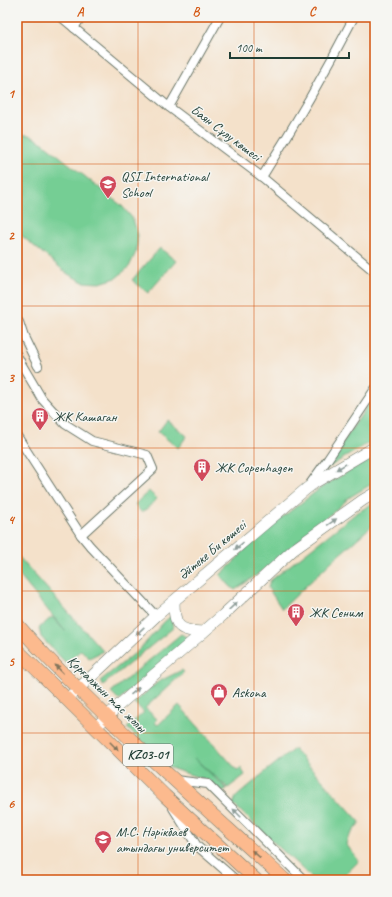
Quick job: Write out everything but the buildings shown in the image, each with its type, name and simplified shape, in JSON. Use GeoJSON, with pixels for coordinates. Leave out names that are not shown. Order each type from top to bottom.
{"type":"FeatureCollection","features":[{"type":"Feature","properties":{"kind":"main road","name":"Қорғалжын тас жолы"},"geometry":{"type":"LineString","coordinates":[[17,624],[28,638],[107,717],[285,880]]}},
{"type":"Feature","properties":{"kind":"main road","name":"KZ03-01"},"geometry":{"type":"LineString","coordinates":[[17,650],[165,796],[256,880]]}},
{"type":"Feature","properties":{"kind":"street","name":"Баян Сұлу көшесі"},"geometry":{"type":"LineString","coordinates":[[61,17],[169,107],[262,177],[375,272]]}},
{"type":"Feature","properties":{"kind":"street"},"geometry":{"type":"LineString","coordinates":[[74,28],[81,17]]}},
{"type":"Feature","properties":{"kind":"street"},"geometry":{"type":"LineString","coordinates":[[169,107],[220,17]]}},
{"type":"Feature","properties":{"kind":"street"},"geometry":{"type":"LineString","coordinates":[[262,177],[332,60],[354,17]]}},
{"type":"Feature","properties":{"kind":"street"},"geometry":{"type":"LineString","coordinates":[[19,322],[24,337],[38,366]]}},
{"type":"Feature","properties":{"kind":"street"},"geometry":{"type":"LineString","coordinates":[[17,355],[42,399],[65,424],[92,442],[147,455],[153,468],[82,535]]}},
{"type":"Feature","properties":{"kind":"street"},"geometry":{"type":"LineString","coordinates":[[306,489],[375,389]]}},
{"type":"Feature","properties":{"kind":"street"},"geometry":{"type":"LineString","coordinates":[[17,436],[90,546],[156,616]]}},
{"type":"Feature","properties":{"kind":"street","name":"Әйтеке Би көшесі"},"geometry":{"type":"LineString","coordinates":[[66,699],[79,689],[156,616],[306,489],[375,447]]}},
{"type":"Feature","properties":{"kind":"street"},"geometry":{"type":"LineString","coordinates":[[96,727],[118,705],[223,615],[293,550],[375,493]]}},
{"type":"Feature","properties":{"kind":"street"},"geometry":{"type":"LineString","coordinates":[[174,601],[174,613],[177,624],[186,630],[203,632]]}},
{"type":"Feature","properties":{"kind":"street"},"geometry":{"type":"LineString","coordinates":[[175,780],[208,784],[304,880]]}},
{"type":"Feature","properties":{"kind":"street"},"geometry":{"type":"LineString","coordinates":[[165,796],[197,846],[236,880]]}},
{"type":"Feature","properties":{"kind":"green space"},"geometry":{"type":"Polygon","coordinates":[[[17,134],[29,135],[43,143],[122,206],[133,219],[138,235],[136,252],[129,267],[116,278],[100,283],[83,282],[68,274],[17,232],[17,134]]]}},
{"type":"Feature","properties":{"kind":"green space"},"geometry":{"type":"Polygon","coordinates":[[[160,248],[176,261],[148,293],[132,280],[160,248]]]}},
{"type":"Feature","properties":{"kind":"green space"},"geometry":{"type":"Polygon","coordinates":[[[374,396],[375,439],[324,470],[374,396]]]}},
{"type":"Feature","properties":{"kind":"green space"},"geometry":{"type":"Polygon","coordinates":[[[167,420],[187,436],[178,448],[158,432],[167,420]]]}},
{"type":"Feature","properties":{"kind":"green space"},"geometry":{"type":"Polygon","coordinates":[[[375,456],[375,482],[350,497],[268,567],[235,590],[220,575],[255,538],[322,487],[375,456]]]}},
{"type":"Feature","properties":{"kind":"green space"},"geometry":{"type":"Polygon","coordinates":[[[149,491],[157,499],[142,513],[135,504],[149,491]]]}},
{"type":"Feature","properties":{"kind":"green space"},"geometry":{"type":"Polygon","coordinates":[[[375,502],[375,523],[332,561],[282,609],[268,588],[270,581],[355,514],[375,502]]]}},
{"type":"Feature","properties":{"kind":"green space"},"geometry":{"type":"Polygon","coordinates":[[[17,555],[103,651],[89,658],[81,650],[66,663],[41,637],[39,628],[52,617],[66,632],[17,573],[17,555]]]}},
{"type":"Feature","properties":{"kind":"green space"},"geometry":{"type":"Polygon","coordinates":[[[171,616],[173,628],[103,685],[100,681],[139,650],[171,616]]]}},
{"type":"Feature","properties":{"kind":"green space"},"geometry":{"type":"Polygon","coordinates":[[[181,634],[188,638],[192,638],[119,700],[111,692],[181,634]]]}},
{"type":"Feature","properties":{"kind":"green space"},"geometry":{"type":"Polygon","coordinates":[[[182,670],[184,672],[145,708],[157,719],[155,723],[158,725],[179,705],[237,770],[241,768],[245,775],[228,788],[194,758],[227,789],[222,792],[207,780],[170,768],[127,728],[144,712],[134,703],[158,682],[182,670]]]}},
{"type":"Feature","properties":{"kind":"green space"},"geometry":{"type":"Polygon","coordinates":[[[294,749],[360,822],[348,838],[346,844],[359,861],[340,880],[314,880],[233,804],[236,797],[294,749]]]}},
{"type":"Feature","properties":{"kind":"place","name":"QSI International School"},"geometry":{"type":"Point","coordinates":[108,199]}},
{"type":"Feature","properties":{"kind":"place","name":"ЖК Кашаган"},"geometry":{"type":"Point","coordinates":[40,431]}},
{"type":"Feature","properties":{"kind":"place","name":"ЖК Copenhagen"},"geometry":{"type":"Point","coordinates":[202,482]}},
{"type":"Feature","properties":{"kind":"place","name":"ЖК Сеним"},"geometry":{"type":"Point","coordinates":[296,627]}},
{"type":"Feature","properties":{"kind":"place","name":"Askona"},"geometry":{"type":"Point","coordinates":[219,707]}},
{"type":"Feature","properties":{"kind":"place","name":"М.С. Нәрікбаев атындағы университет"},"geometry":{"type":"Point","coordinates":[103,854]}}]}
